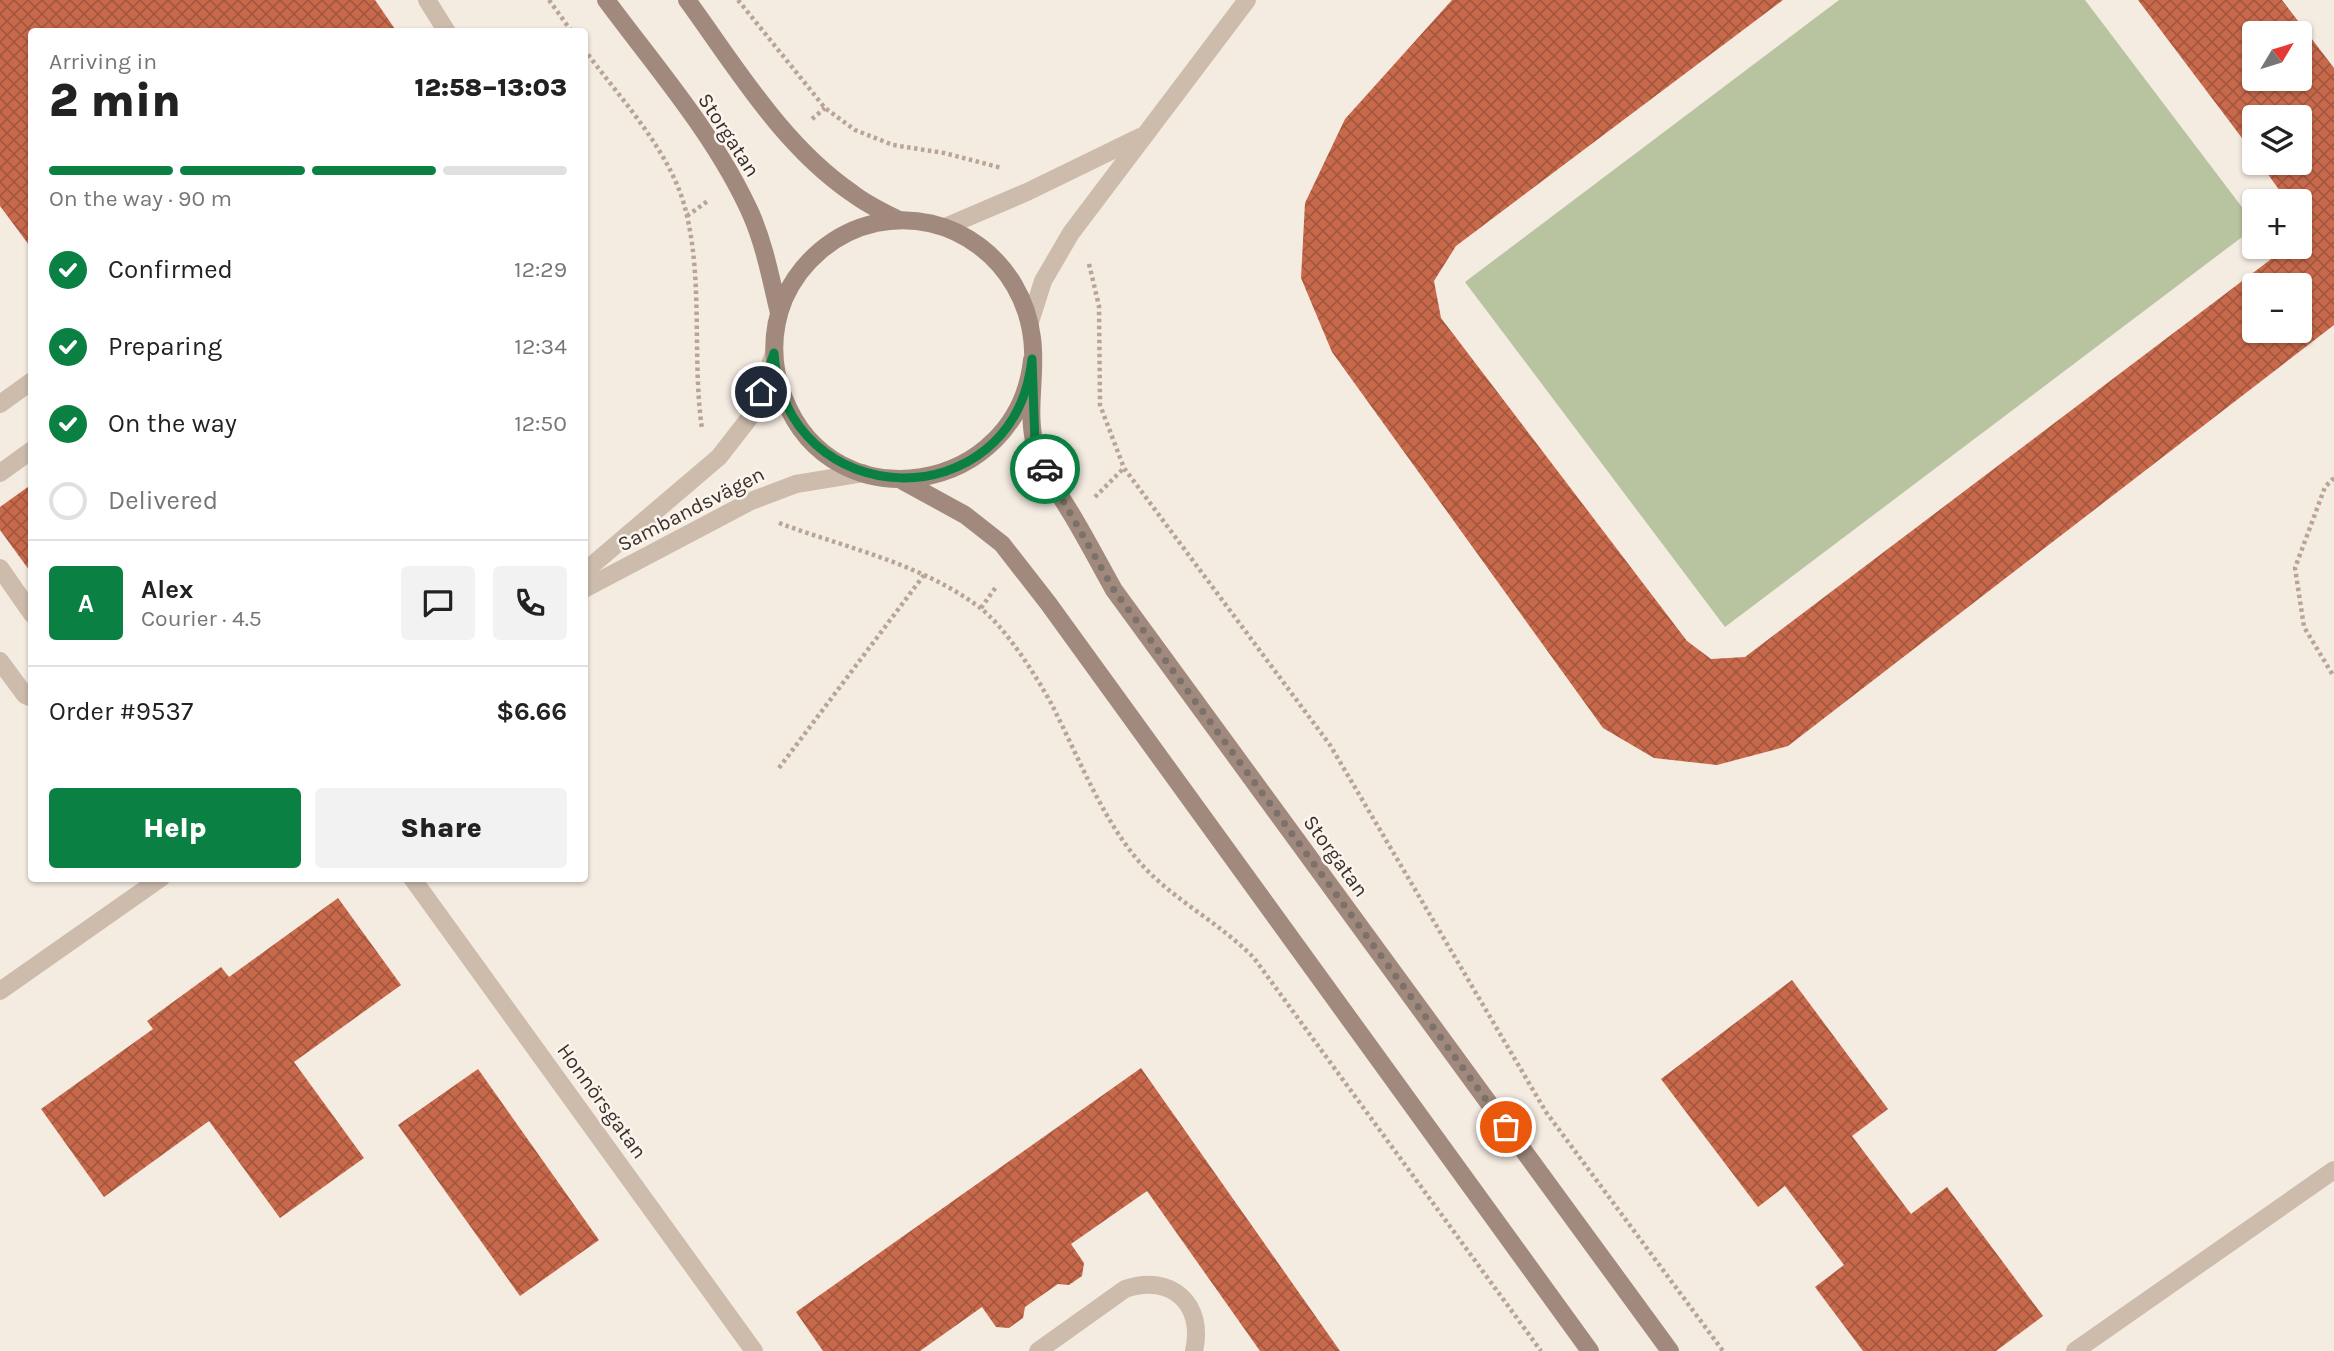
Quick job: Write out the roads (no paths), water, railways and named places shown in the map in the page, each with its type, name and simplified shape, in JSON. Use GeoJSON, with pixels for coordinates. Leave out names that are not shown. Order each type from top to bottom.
{"type":"FeatureCollection","features":[{"type":"Feature","properties":{"kind":"main road","name":"Storgatan"},"geometry":{"type":"LineString","coordinates":[[606,0],[714,146],[734,181],[759,239],[779,313]]}},
{"type":"Feature","properties":{"kind":"main road","name":"Storgatan"},"geometry":{"type":"LineString","coordinates":[[687,0],[774,118],[812,160],[852,194],[899,220]]}},
{"type":"Feature","properties":{"kind":"main road","name":"Storgatan"},"geometry":{"type":"LineString","coordinates":[[1590,1351],[1048,603],[1002,544],[965,515],[900,480],[863,473],[825,453],[799,427],[779,386],[774,353],[779,313],[801,270],[826,246],[860,228],[899,220],[945,227],[976,242],[1001,265],[1017,288],[1030,322],[1035,444],[1050,480],[1114,590],[1670,1351]]}},
{"type":"Feature","properties":{"kind":"main road","name":"Storgatan"},"geometry":{"type":"LineString","coordinates":[[900,480],[951,471],[989,447],[1019,408],[1031,377],[1032,359]]}},
{"type":"Feature","properties":{"kind":"street"},"geometry":{"type":"LineString","coordinates":[[427,0],[444,28]]}},
{"type":"Feature","properties":{"kind":"street"},"geometry":{"type":"LineString","coordinates":[[1030,322],[1043,281],[1071,233],[1247,0]]}},
{"type":"Feature","properties":{"kind":"street"},"geometry":{"type":"LineString","coordinates":[[945,227],[1015,198],[1143,135]]}},
{"type":"Feature","properties":{"kind":"street","name":"Sambandsvägen"},"geometry":{"type":"LineString","coordinates":[[588,569],[719,457],[754,412],[774,353]]}},
{"type":"Feature","properties":{"kind":"street"},"geometry":{"type":"LineString","coordinates":[[0,404],[28,384]]}},
{"type":"Feature","properties":{"kind":"street"},"geometry":{"type":"LineString","coordinates":[[0,473],[28,453]]}},
{"type":"Feature","properties":{"kind":"street","name":"Sambandsvägen"},"geometry":{"type":"LineString","coordinates":[[588,587],[751,501],[796,484],[863,473]]}},
{"type":"Feature","properties":{"kind":"street"},"geometry":{"type":"LineString","coordinates":[[0,568],[28,608]]}},
{"type":"Feature","properties":{"kind":"street"},"geometry":{"type":"LineString","coordinates":[[0,661],[28,696]]}},
{"type":"Feature","properties":{"kind":"street"},"geometry":{"type":"LineString","coordinates":[[0,991],[153,882]]}},
{"type":"Feature","properties":{"kind":"street","name":"Honnörsgatan"},"geometry":{"type":"LineString","coordinates":[[415,882],[754,1351]]}},
{"type":"Feature","properties":{"kind":"street"},"geometry":{"type":"LineString","coordinates":[[2075,1351],[2334,1170]]}},
{"type":"Feature","properties":{"kind":"street"},"geometry":{"type":"LineString","coordinates":[[1038,1351],[1125,1289],[1140,1284],[1172,1290],[1186,1301],[1195,1317],[1197,1336],[1194,1351]]}}]}
